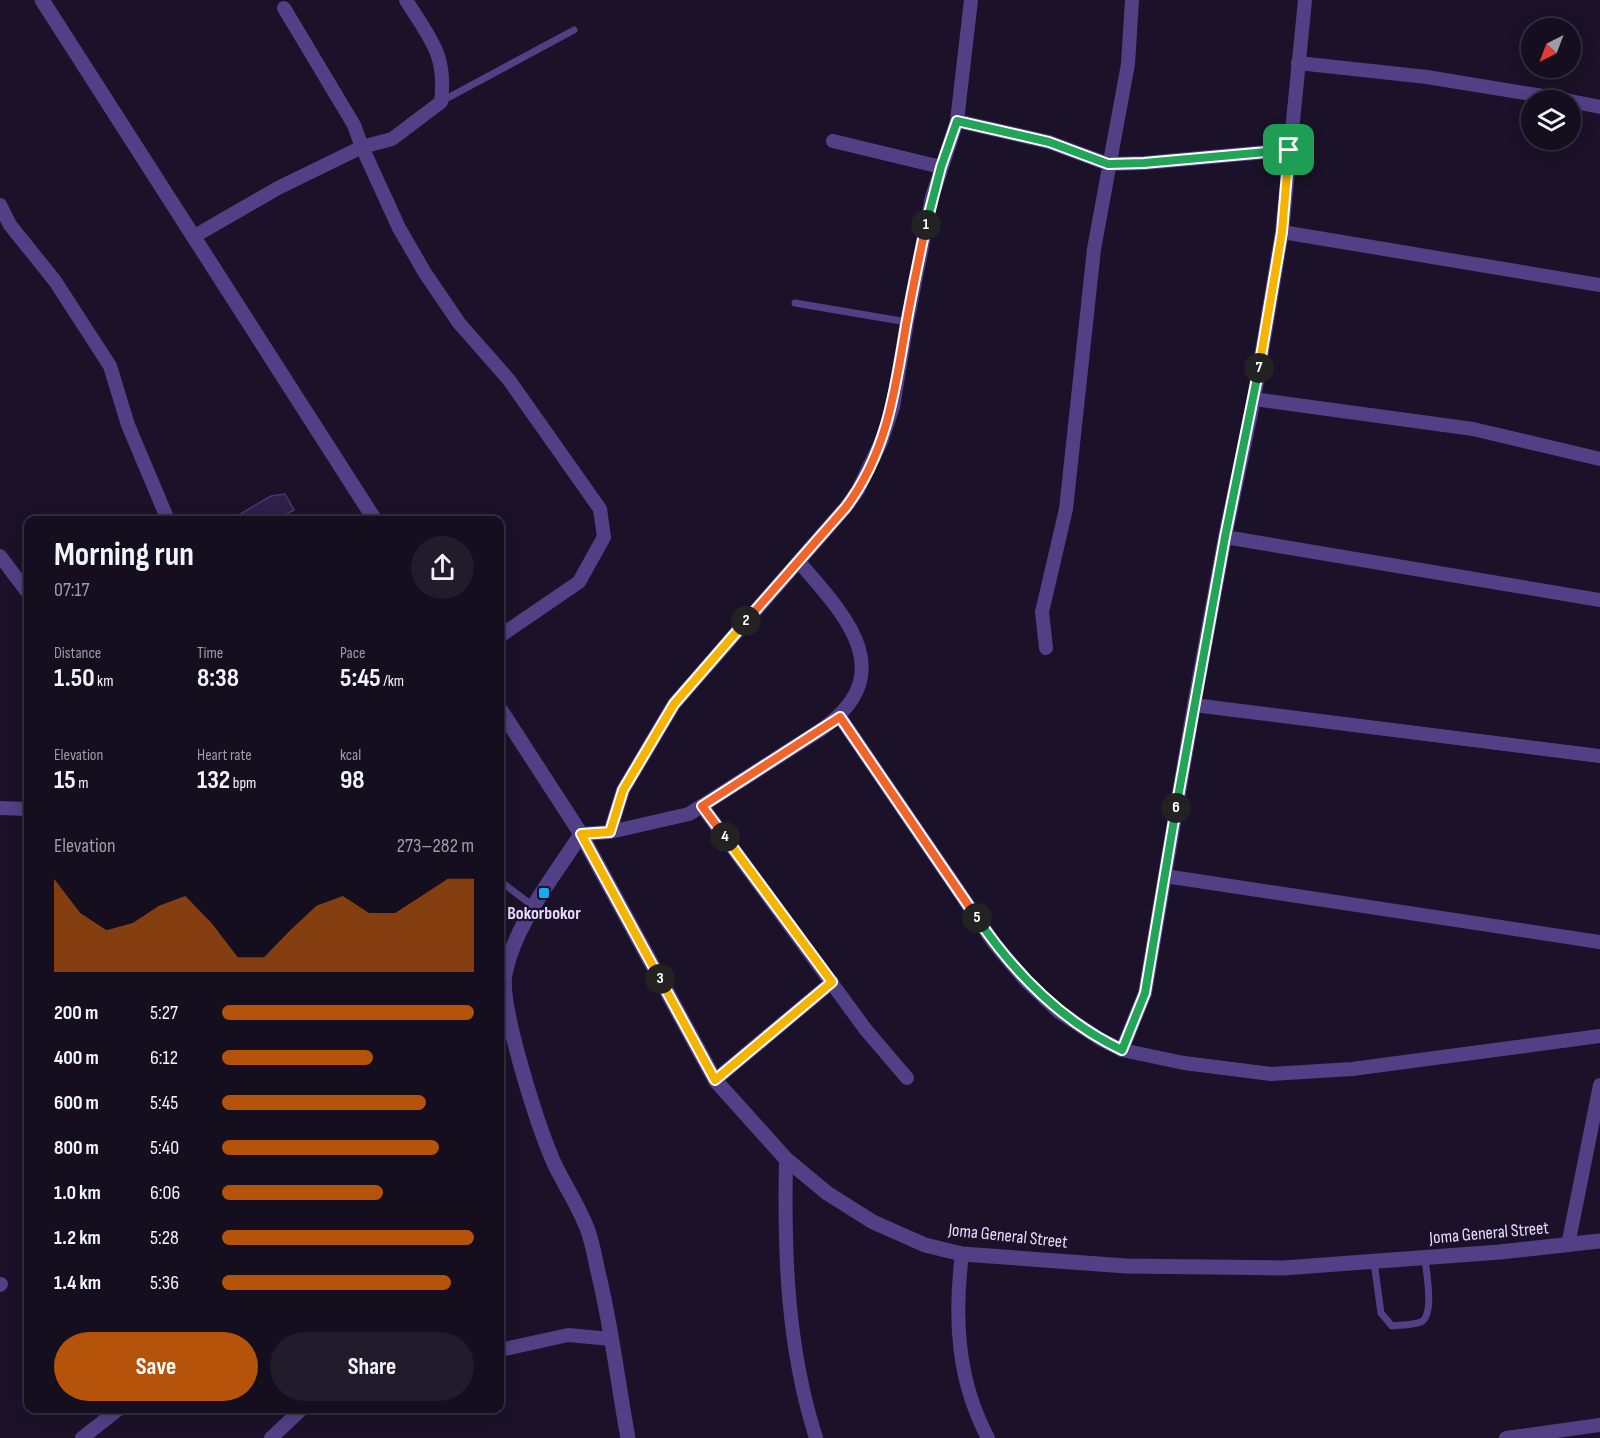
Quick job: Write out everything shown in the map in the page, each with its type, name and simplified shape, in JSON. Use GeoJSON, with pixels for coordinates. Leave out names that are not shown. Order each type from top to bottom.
{"type":"FeatureCollection","features":[{"type":"Feature","properties":{"kind":"street"},"geometry":{"type":"LineString","coordinates":[[42,0],[372,516]]}},
{"type":"Feature","properties":{"kind":"street"},"geometry":{"type":"LineString","coordinates":[[193,237],[278,188],[362,147],[392,139],[441,102],[443,81],[441,60],[406,0]]}},
{"type":"Feature","properties":{"kind":"street"},"geometry":{"type":"LineString","coordinates":[[1046,648],[1042,612],[1066,509],[1094,249],[1128,64],[1132,0]]}},
{"type":"Feature","properties":{"kind":"street"},"geometry":{"type":"LineString","coordinates":[[1122,1050],[1145,993],[1194,705],[1225,537],[1254,399],[1282,232],[1305,0]]}},
{"type":"Feature","properties":{"kind":"street"},"geometry":{"type":"LineString","coordinates":[[610,832],[623,790],[674,704],[799,562],[858,490],[881,442],[893,407],[907,322],[941,167],[957,121],[959,89],[966,57],[970,1]]}},
{"type":"Feature","properties":{"kind":"street"},"geometry":{"type":"LineString","coordinates":[[284,8],[305,47],[338,95],[354,124],[399,228],[425,273],[459,323],[509,380],[600,509],[604,537],[579,582],[504,633]]}},
{"type":"Feature","properties":{"kind":"street"},"geometry":{"type":"LineString","coordinates":[[1298,63],[1427,77],[1521,93]]}},
{"type":"Feature","properties":{"kind":"street"},"geometry":{"type":"LineString","coordinates":[[1581,103],[1600,107]]}},
{"type":"Feature","properties":{"kind":"street"},"geometry":{"type":"LineString","coordinates":[[957,121],[1049,142],[1108,164],[1289,150]]}},
{"type":"Feature","properties":{"kind":"street"},"geometry":{"type":"LineString","coordinates":[[832,141],[941,167]]}},
{"type":"Feature","properties":{"kind":"street"},"geometry":{"type":"LineString","coordinates":[[0,205],[10,225],[55,281],[110,366],[128,425],[166,516]]}},
{"type":"Feature","properties":{"kind":"street"},"geometry":{"type":"LineString","coordinates":[[1282,232],[1600,285]]}},
{"type":"Feature","properties":{"kind":"street"},"geometry":{"type":"LineString","coordinates":[[1254,399],[1473,429],[1600,459]]}},
{"type":"Feature","properties":{"kind":"street"},"geometry":{"type":"LineString","coordinates":[[1225,537],[1600,600]]}},
{"type":"Feature","properties":{"kind":"street"},"geometry":{"type":"LineString","coordinates":[[0,556],[24,588]]}},
{"type":"Feature","properties":{"kind":"street"},"geometry":{"type":"LineString","coordinates":[[628,1438],[605,1300],[587,1228],[545,1139],[505,1023],[505,976],[513,949],[535,908],[581,834],[610,832],[679,818],[702,806],[840,717],[851,703],[858,685],[861,665],[858,642],[844,614],[799,562]]}},
{"type":"Feature","properties":{"kind":"street"},"geometry":{"type":"LineString","coordinates":[[1194,705],[1600,756]]}},
{"type":"Feature","properties":{"kind":"street","name":"Joma General Street"},"geometry":{"type":"LineString","coordinates":[[504,715],[581,834],[715,1080],[786,1159],[827,1193],[873,1222],[925,1245],[962,1254],[1126,1266],[1283,1268],[1425,1258],[1600,1241]]}},
{"type":"Feature","properties":{"kind":"street"},"geometry":{"type":"LineString","coordinates":[[840,717],[994,943],[1026,981],[1059,1012],[1100,1040],[1122,1050],[1184,1063],[1271,1074],[1352,1069],[1600,1036]]}},
{"type":"Feature","properties":{"kind":"street"},"geometry":{"type":"LineString","coordinates":[[702,806],[866,1030],[907,1078]]}},
{"type":"Feature","properties":{"kind":"street"},"geometry":{"type":"LineString","coordinates":[[0,808],[24,809]]}},
{"type":"Feature","properties":{"kind":"street"},"geometry":{"type":"LineString","coordinates":[[1165,876],[1600,942]]}},
{"type":"Feature","properties":{"kind":"street"},"geometry":{"type":"LineString","coordinates":[[715,1080],[832,982]]}},
{"type":"Feature","properties":{"kind":"street"},"geometry":{"type":"LineString","coordinates":[[1568,1245],[1600,1085]]}},
{"type":"Feature","properties":{"kind":"street"},"geometry":{"type":"LineString","coordinates":[[786,1159],[784,1227],[789,1308],[803,1398],[816,1438]]}},
{"type":"Feature","properties":{"kind":"street"},"geometry":{"type":"LineString","coordinates":[[962,1254],[957,1294],[960,1359],[967,1390],[988,1438]]}},
{"type":"Feature","properties":{"kind":"street"},"geometry":{"type":"LineString","coordinates":[[504,1349],[568,1335],[611,1339]]}},
{"type":"Feature","properties":{"kind":"street"},"geometry":{"type":"LineString","coordinates":[[82,1438],[114,1413]]}},
{"type":"Feature","properties":{"kind":"street"},"geometry":{"type":"LineString","coordinates":[[271,1438],[298,1413]]}},
{"type":"Feature","properties":{"kind":"street"},"geometry":{"type":"LineString","coordinates":[[1506,1438],[1600,1425]]}},
{"type":"Feature","properties":{"kind":"lane"},"geometry":{"type":"LineString","coordinates":[[441,102],[574,30]]}},
{"type":"Feature","properties":{"kind":"lane"},"geometry":{"type":"LineString","coordinates":[[795,303],[907,322]]}},
{"type":"Feature","properties":{"kind":"lane"},"geometry":{"type":"LineString","coordinates":[[504,884],[535,908]]}},
{"type":"Feature","properties":{"kind":"lane"},"geometry":{"type":"LineString","coordinates":[[1374,1262],[1381,1313],[1392,1326],[1420,1322],[1426,1318],[1429,1308],[1425,1258]]}},
{"type":"Feature","properties":{"kind":"building"},"geometry":{"type":"Polygon","coordinates":[[[285,494],[294,510],[284,516],[237,516],[271,496],[285,494]]]}},
{"type":"Feature","properties":{"kind":"place","name":"Bokorbokor"},"geometry":{"type":"Point","coordinates":[544,893]}},
{"type":"Feature","properties":{"kind":"route"},"geometry":{"type":"LineString","coordinates":[[957,121],[1049,142],[1108,164],[1289,150],[1282,232],[1254,399],[1225,537],[1194,705],[1145,993],[1137,1018],[1122,1050],[1100,1040],[1059,1012],[1026,981],[994,943],[854,734],[840,717],[702,806],[832,982],[715,1080],[581,834],[610,832],[623,790],[674,704],[799,562],[821,532],[846,507],[858,490],[881,442],[893,407],[916,272],[932,197],[957,121]]}}]}
